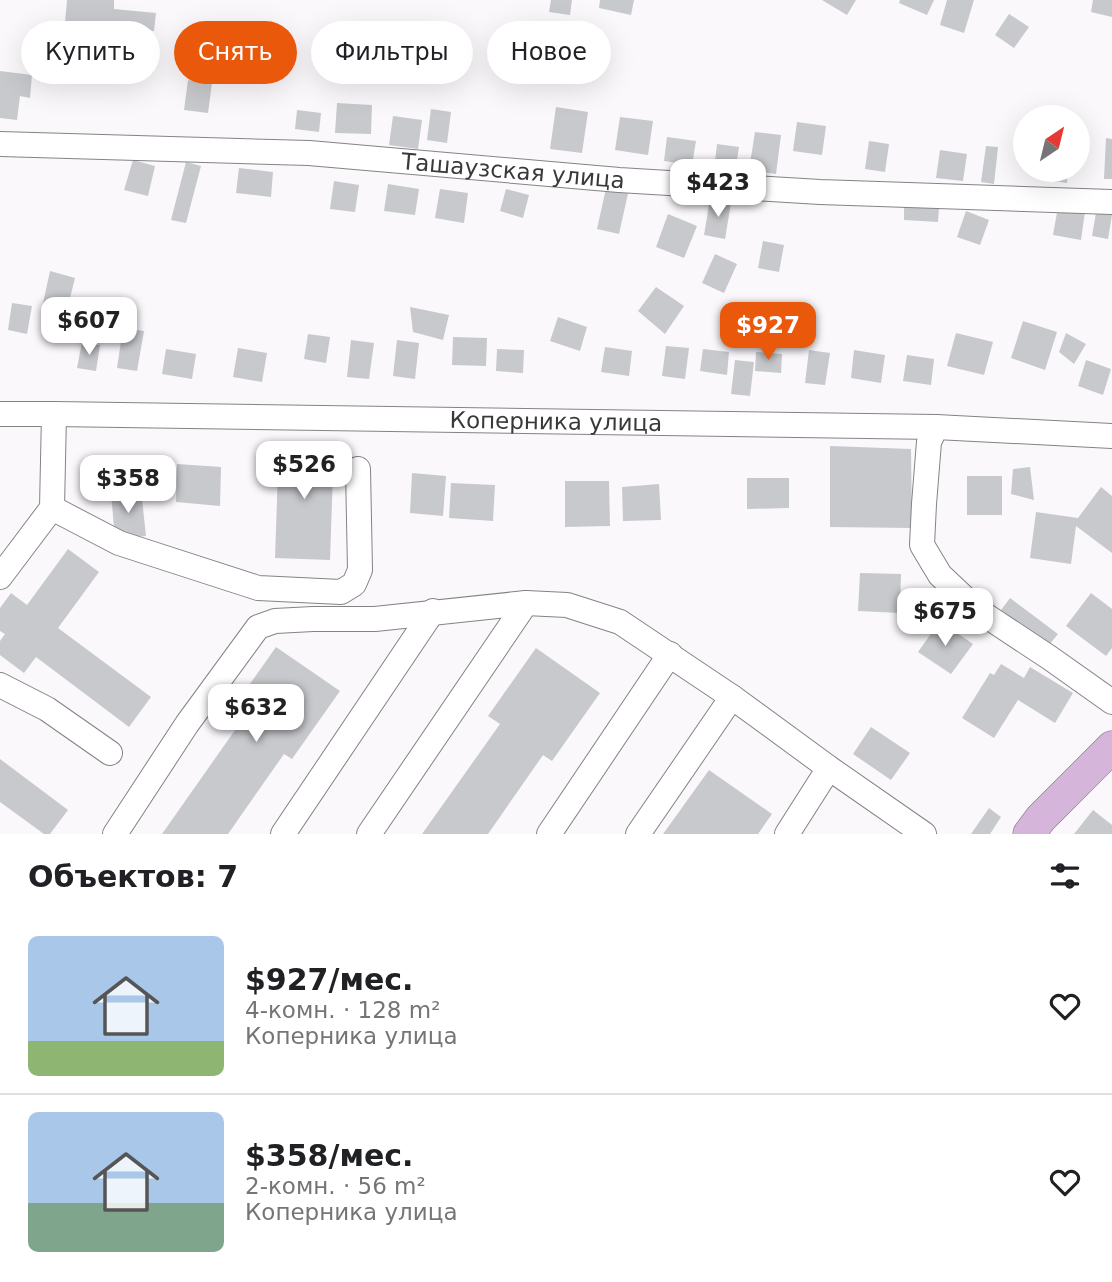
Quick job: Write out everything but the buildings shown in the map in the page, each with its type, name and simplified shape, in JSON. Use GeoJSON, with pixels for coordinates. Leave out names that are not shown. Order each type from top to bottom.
{"type":"FeatureCollection","features":[{"type":"Feature","properties":{"kind":"main road"},"geometry":{"type":"LineString","coordinates":[[1029,834],[1041,818],[1112,747]]}},
{"type":"Feature","properties":{"kind":"street","name":"Ташаузская улица"},"geometry":{"type":"LineString","coordinates":[[0,144],[309,153],[618,180],[820,192],[1112,202]]}},
{"type":"Feature","properties":{"kind":"street","name":"Коперника улица"},"geometry":{"type":"LineString","coordinates":[[0,414],[936,427],[1112,436]]}},
{"type":"Feature","properties":{"kind":"street"},"geometry":{"type":"LineString","coordinates":[[0,576],[52,508],[54,414]]}},
{"type":"Feature","properties":{"kind":"street"},"geometry":{"type":"LineString","coordinates":[[936,427],[929,442],[922,545],[940,575],[976,609],[1112,702]]}},
{"type":"Feature","properties":{"kind":"street"},"geometry":{"type":"LineString","coordinates":[[52,508],[118,543],[258,588],[341,592],[354,584],[360,570],[358,469]]}},
{"type":"Feature","properties":{"kind":"street"},"geometry":{"type":"LineString","coordinates":[[369,834],[526,603]]}},
{"type":"Feature","properties":{"kind":"street"},"geometry":{"type":"LineString","coordinates":[[115,834],[187,724],[258,627],[275,621],[374,619],[526,603],[568,605],[620,622],[732,697],[924,834]]}},
{"type":"Feature","properties":{"kind":"street"},"geometry":{"type":"LineString","coordinates":[[283,834],[433,611]]}},
{"type":"Feature","properties":{"kind":"street"},"geometry":{"type":"LineString","coordinates":[[549,834],[670,654]]}},
{"type":"Feature","properties":{"kind":"street"},"geometry":{"type":"LineString","coordinates":[[0,685],[47,709],[110,753]]}},
{"type":"Feature","properties":{"kind":"street"},"geometry":{"type":"LineString","coordinates":[[638,834],[732,697]]}},
{"type":"Feature","properties":{"kind":"street"},"geometry":{"type":"LineString","coordinates":[[787,834],[829,768]]}}]}
